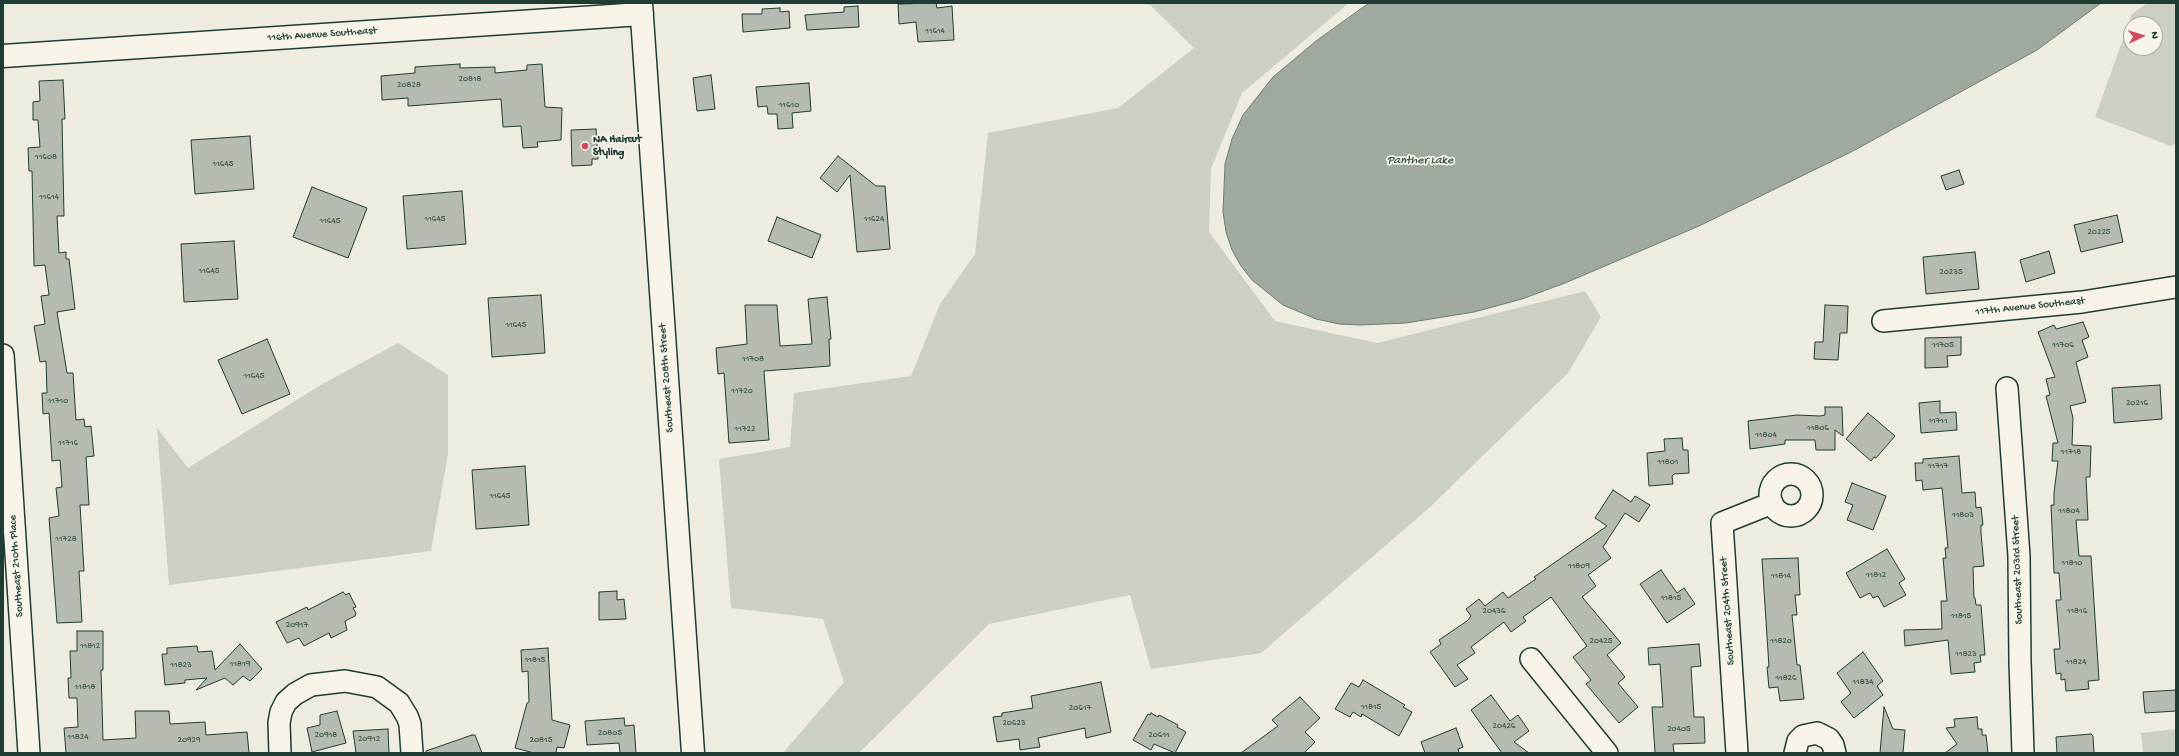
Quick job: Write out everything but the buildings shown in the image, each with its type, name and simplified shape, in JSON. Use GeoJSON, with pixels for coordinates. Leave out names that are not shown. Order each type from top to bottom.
{"type":"FeatureCollection","features":[{"type":"Feature","properties":{"kind":"main road","name":"116th Avenue Southeast"},"geometry":{"type":"LineString","coordinates":[[3,56],[641,9]]}},
{"type":"Feature","properties":{"kind":"main road","name":"Southeast 208th Street"},"geometry":{"type":"LineString","coordinates":[[641,9],[693,753]]}},
{"type":"Feature","properties":{"kind":"street","name":"117th Avenue Southeast"},"geometry":{"type":"LineString","coordinates":[[1883,322],[2082,302],[2176,287]]}},
{"type":"Feature","properties":{"kind":"street","name":"Southeast 210th Place"},"geometry":{"type":"LineString","coordinates":[[3,355],[29,753]]}},
{"type":"Feature","properties":{"kind":"street","name":"Southeast 203rd Street"},"geometry":{"type":"LineString","coordinates":[[2007,388],[2020,556],[2020,662],[2023,753]]}},
{"type":"Feature","properties":{"kind":"street","name":"Southeast 204th Street"},"geometry":{"type":"LineString","coordinates":[[1737,753],[1722,523],[1772,503]]}},
{"type":"Feature","properties":{"kind":"street"},"geometry":{"type":"LineString","coordinates":[[1531,659],[1607,753]]}},
{"type":"Feature","properties":{"kind":"street"},"geometry":{"type":"LineString","coordinates":[[280,743],[281,712],[286,702],[302,689],[322,682],[356,681],[377,687],[392,696],[403,709],[410,724],[412,753]]}},
{"type":"Feature","properties":{"kind":"street"},"geometry":{"type":"LineString","coordinates":[[1794,753],[1798,741],[1803,736],[1817,733],[1829,739],[1833,745],[1835,753]]}},
{"type":"Feature","properties":{"kind":"shaded area"},"geometry":{"type":"Polygon","coordinates":[[[1134,3],[1349,3],[1242,93],[1211,169],[1209,232],[1275,321],[1377,343],[1585,291],[1601,317],[1568,373],[1429,508],[1261,653],[1151,669],[1130,595],[989,624],[859,753],[783,753],[844,682],[823,619],[731,608],[719,459],[790,447],[794,393],[911,376],[940,304],[975,254],[988,133],[1118,108],[1194,48],[1150,5],[1134,3]]]}},
{"type":"Feature","properties":{"kind":"shaded area"},"geometry":{"type":"Polygon","coordinates":[[[2147,3],[2176,3],[2176,143],[2171,146],[2095,117],[2123,39],[2123,56],[2163,56],[2163,16],[2131,16],[2147,3]]]}},
{"type":"Feature","properties":{"kind":"shaded area"},"geometry":{"type":"Polygon","coordinates":[[[398,343],[448,375],[448,454],[431,551],[169,585],[157,428],[188,468],[319,386],[398,343]]]}},
{"type":"Feature","properties":{"kind":"shaded area"},"geometry":{"type":"Polygon","coordinates":[[[2176,729],[2176,753],[2143,753],[2141,733],[2176,729]]]}},
{"type":"Feature","properties":{"kind":"water","name":"Panther Lake"},"geometry":{"type":"Polygon","coordinates":[[[1369,3],[2101,3],[2037,50],[1853,151],[1699,226],[1565,283],[1522,299],[1474,312],[1406,323],[1360,325],[1339,324],[1316,319],[1283,305],[1252,280],[1241,266],[1232,250],[1226,232],[1223,212],[1225,164],[1232,139],[1243,115],[1273,77],[1316,41],[1369,3]]]}},
{"type":"Feature","properties":{"kind":"place","name":"NA Haircut Styling"},"geometry":{"type":"Point","coordinates":[585,146]}}]}
